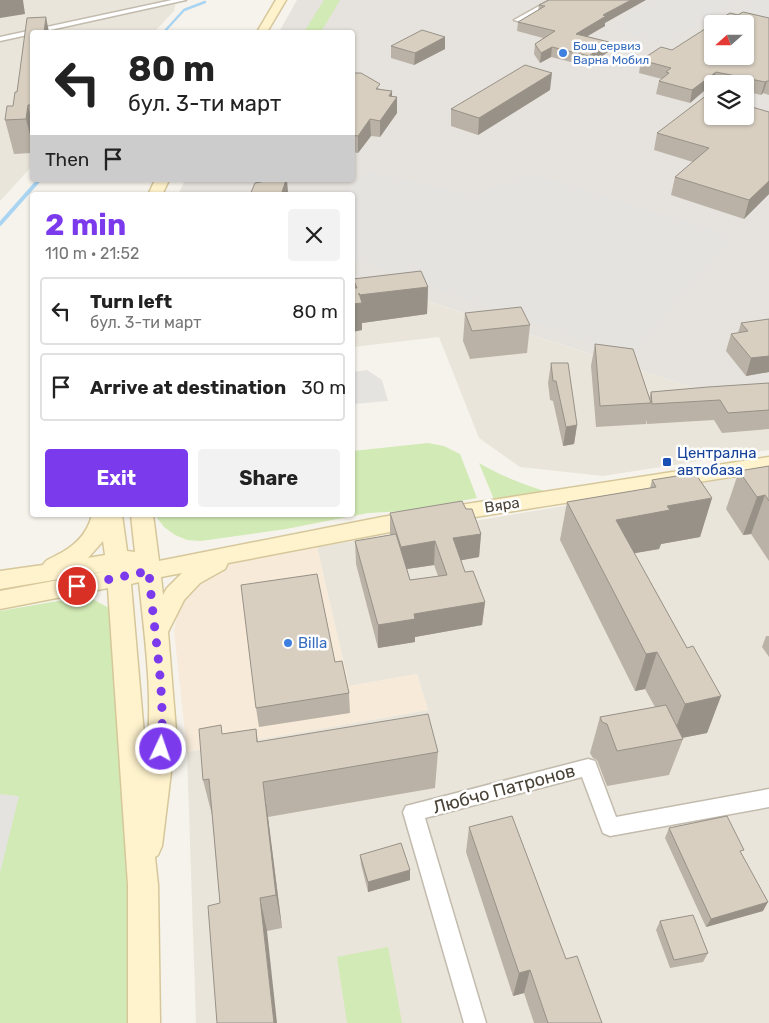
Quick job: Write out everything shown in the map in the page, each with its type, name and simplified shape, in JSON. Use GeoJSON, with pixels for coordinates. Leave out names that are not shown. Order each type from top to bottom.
{"type":"FeatureCollection","features":[{"type":"Feature","properties":{"kind":"main road"},"geometry":{"type":"LineString","coordinates":[[263,30],[281,0]]}},
{"type":"Feature","properties":{"kind":"main road","name":"Вяра"},"geometry":{"type":"LineString","coordinates":[[118,570],[235,552],[478,509],[769,464]]}},
{"type":"Feature","properties":{"kind":"main road"},"geometry":{"type":"LineString","coordinates":[[9,579],[62,562],[76,555],[93,540],[100,530],[103,517]]}},
{"type":"Feature","properties":{"kind":"main road"},"geometry":{"type":"LineString","coordinates":[[111,517],[118,570],[142,886],[144,1023]]}},
{"type":"Feature","properties":{"kind":"main road"},"geometry":{"type":"LineString","coordinates":[[142,517],[156,632],[163,731],[142,886]]}},
{"type":"Feature","properties":{"kind":"main road"},"geometry":{"type":"LineString","coordinates":[[156,632],[175,594],[192,577],[235,552]]}},
{"type":"Feature","properties":{"kind":"main road"},"geometry":{"type":"LineString","coordinates":[[9,579],[118,570]]}},
{"type":"Feature","properties":{"kind":"main road"},"geometry":{"type":"LineString","coordinates":[[0,600],[118,570]]}},
{"type":"Feature","properties":{"kind":"street"},"geometry":{"type":"LineString","coordinates":[[42,30],[182,0]]}},
{"type":"Feature","properties":{"kind":"street"},"geometry":{"type":"LineString","coordinates":[[518,20],[556,0]]}},
{"type":"Feature","properties":{"kind":"street"},"geometry":{"type":"LineString","coordinates":[[0,39],[30,33]]}},
{"type":"Feature","properties":{"kind":"street","name":"Любчо Патронов"},"geometry":{"type":"LineString","coordinates":[[476,1023],[413,812],[588,767],[610,828],[769,798]]}},
{"type":"Feature","properties":{"kind":"shaded area"},"geometry":{"type":"Polygon","coordinates":[[[0,0],[176,0],[174,11],[156,30],[30,30],[30,168],[0,201],[0,0]]]}},
{"type":"Feature","properties":{"kind":"shaded area"},"geometry":{"type":"Polygon","coordinates":[[[297,0],[769,0],[769,387],[732,400],[355,278],[355,192],[179,192],[184,182],[355,182],[355,30],[280,30],[297,0]]]}},
{"type":"Feature","properties":{"kind":"shaded area"},"geometry":{"type":"Polygon","coordinates":[[[654,0],[741,0],[729,8],[735,13],[704,15],[704,20],[671,41],[648,40],[620,32],[614,28],[618,22],[654,0]]]}},
{"type":"Feature","properties":{"kind":"shaded area"},"geometry":{"type":"Polygon","coordinates":[[[752,0],[769,0],[769,19],[739,11],[752,0]]]}},
{"type":"Feature","properties":{"kind":"shaded area"},"geometry":{"type":"Polygon","coordinates":[[[368,171],[473,195],[529,173],[728,234],[730,242],[631,357],[355,260],[355,192],[344,192],[368,171]]]}},
{"type":"Feature","properties":{"kind":"shaded area"},"geometry":{"type":"Polygon","coordinates":[[[355,278],[732,400],[769,386],[769,450],[603,476],[520,467],[479,438],[439,337],[355,347],[355,278]]]}},
{"type":"Feature","properties":{"kind":"shaded area"},"geometry":{"type":"Polygon","coordinates":[[[367,370],[382,380],[388,401],[355,404],[355,372],[367,370]]]}},
{"type":"Feature","properties":{"kind":"shaded area"},"geometry":{"type":"Polygon","coordinates":[[[769,472],[769,1023],[196,1023],[187,752],[428,710],[417,674],[349,686],[317,547],[769,472]]]}},
{"type":"Feature","properties":{"kind":"shaded area"},"geometry":{"type":"Polygon","coordinates":[[[317,547],[349,686],[417,674],[428,710],[187,752],[174,631],[179,607],[191,591],[207,576],[228,564],[317,547]]]}},
{"type":"Feature","properties":{"kind":"shaded area"},"geometry":{"type":"Polygon","coordinates":[[[0,794],[19,796],[0,873],[0,794]]]}},
{"type":"Feature","properties":{"kind":"green space"},"geometry":{"type":"Polygon","coordinates":[[[324,0],[340,0],[322,30],[305,30],[324,0]]]}},
{"type":"Feature","properties":{"kind":"green space"},"geometry":{"type":"Polygon","coordinates":[[[428,443],[444,446],[460,454],[477,498],[406,511],[355,516],[355,451],[428,443]]]}},
{"type":"Feature","properties":{"kind":"green space"},"geometry":{"type":"Polygon","coordinates":[[[479,463],[516,481],[556,494],[495,502],[479,463]]]}},
{"type":"Feature","properties":{"kind":"green space"},"geometry":{"type":"Polygon","coordinates":[[[156,517],[348,517],[286,529],[201,541],[187,540],[175,535],[164,527],[156,517]]]}},
{"type":"Feature","properties":{"kind":"green space"},"geometry":{"type":"Polygon","coordinates":[[[87,596],[109,608],[128,865],[127,1023],[0,1023],[0,611],[87,596]]]}},
{"type":"Feature","properties":{"kind":"green space"},"geometry":{"type":"Polygon","coordinates":[[[388,947],[402,1023],[347,1023],[337,957],[388,947]]]}},
{"type":"Feature","properties":{"kind":"building"},"geometry":{"type":"Polygon","coordinates":[[[549,0],[631,0],[603,15],[606,16],[576,34],[609,42],[589,56],[552,47],[541,53],[535,44],[555,31],[518,22],[545,6],[539,5],[549,0]]]}},
{"type":"Feature","properties":{"kind":"building"},"geometry":{"type":"Polygon","coordinates":[[[743,12],[769,18],[769,81],[754,80],[754,75],[731,75],[716,72],[712,75],[704,75],[704,81],[692,90],[659,81],[669,73],[666,72],[671,68],[641,60],[661,47],[672,50],[704,29],[704,65],[754,65],[754,15],[738,15],[743,12]]]}},
{"type":"Feature","properties":{"kind":"building"},"geometry":{"type":"Polygon","coordinates":[[[46,17],[44,30],[30,30],[30,105],[28,105],[26,119],[5,120],[7,106],[13,106],[15,92],[17,92],[27,18],[46,17]]]}},
{"type":"Feature","properties":{"kind":"building"},"geometry":{"type":"Polygon","coordinates":[[[422,30],[445,37],[415,53],[391,46],[422,30]]]}},
{"type":"Feature","properties":{"kind":"building"},"geometry":{"type":"Polygon","coordinates":[[[525,65],[552,73],[479,118],[451,109],[525,65]]]}},
{"type":"Feature","properties":{"kind":"building"},"geometry":{"type":"Polygon","coordinates":[[[355,73],[361,73],[380,84],[376,89],[392,91],[389,96],[397,97],[380,121],[370,119],[358,136],[355,136],[355,73]]]}},
{"type":"Feature","properties":{"kind":"building"},"geometry":{"type":"Polygon","coordinates":[[[704,97],[704,125],[754,125],[754,108],[769,112],[769,181],[749,200],[675,177],[709,148],[657,133],[704,97]]]}},
{"type":"Feature","properties":{"kind":"building"},"geometry":{"type":"Polygon","coordinates":[[[285,182],[282,192],[251,192],[255,183],[285,182]]]}},
{"type":"Feature","properties":{"kind":"building"},"geometry":{"type":"Polygon","coordinates":[[[421,271],[428,287],[360,295],[362,303],[355,304],[355,288],[357,288],[355,279],[421,271]]]}},
{"type":"Feature","properties":{"kind":"building"},"geometry":{"type":"Polygon","coordinates":[[[521,307],[530,325],[472,331],[465,313],[521,307]]]}},
{"type":"Feature","properties":{"kind":"building"},"geometry":{"type":"Polygon","coordinates":[[[769,319],[769,356],[751,358],[731,334],[748,331],[741,323],[769,319]]]}},
{"type":"Feature","properties":{"kind":"building"},"geometry":{"type":"Polygon","coordinates":[[[595,344],[633,349],[651,403],[600,406],[595,344]]]}},
{"type":"Feature","properties":{"kind":"building"},"geometry":{"type":"Polygon","coordinates":[[[551,363],[568,363],[577,425],[566,427],[556,381],[553,381],[551,363]]]}},
{"type":"Feature","properties":{"kind":"building"},"geometry":{"type":"Polygon","coordinates":[[[769,383],[769,410],[728,413],[720,400],[652,404],[651,392],[769,383]]]}},
{"type":"Feature","properties":{"kind":"building"},"geometry":{"type":"Polygon","coordinates":[[[769,466],[769,501],[765,495],[757,497],[739,471],[769,466]]]}},
{"type":"Feature","properties":{"kind":"building"},"geometry":{"type":"Polygon","coordinates":[[[695,473],[712,498],[667,506],[670,510],[616,520],[687,648],[693,646],[721,696],[685,704],[657,652],[646,654],[567,502],[656,487],[652,480],[695,473]]]}},
{"type":"Feature","properties":{"kind":"building"},"geometry":{"type":"Polygon","coordinates":[[[462,501],[466,509],[472,509],[481,534],[453,538],[465,572],[473,571],[485,602],[414,614],[415,619],[378,625],[355,541],[396,534],[410,580],[447,575],[435,541],[401,547],[390,513],[462,501]]]}},
{"type":"Feature","properties":{"kind":"building","name":"Billa"},"geometry":{"type":"Polygon","coordinates":[[[317,574],[335,662],[342,661],[349,693],[256,708],[241,585],[317,574]]]}},
{"type":"Feature","properties":{"kind":"building"},"geometry":{"type":"Polygon","coordinates":[[[666,705],[683,739],[617,751],[607,724],[602,722],[600,717],[666,705]]]}},
{"type":"Feature","properties":{"kind":"building"},"geometry":{"type":"Polygon","coordinates":[[[428,714],[438,752],[263,782],[276,895],[260,898],[274,1023],[217,1023],[208,906],[220,903],[209,779],[203,780],[199,729],[221,725],[222,734],[256,729],[257,742],[428,714]]]}},
{"type":"Feature","properties":{"kind":"building"},"geometry":{"type":"Polygon","coordinates":[[[512,816],[566,959],[577,956],[602,1023],[548,1023],[530,970],[519,973],[469,827],[512,816]]]}},
{"type":"Feature","properties":{"kind":"building"},"geometry":{"type":"Polygon","coordinates":[[[727,816],[744,850],[740,851],[768,902],[711,919],[669,828],[727,816]]]}},
{"type":"Feature","properties":{"kind":"building"},"geometry":{"type":"Polygon","coordinates":[[[401,843],[410,870],[368,882],[360,855],[401,843]]]}},
{"type":"Feature","properties":{"kind":"building"},"geometry":{"type":"Polygon","coordinates":[[[693,915],[708,953],[674,960],[660,921],[693,915]]]}},
{"type":"Feature","properties":{"kind":"waterway"},"geometry":{"type":"LineString","coordinates":[[166,30],[184,10],[205,2]]}},
{"type":"Feature","properties":{"kind":"waterway"},"geometry":{"type":"LineString","coordinates":[[0,224],[37,182]]}},
{"type":"Feature","properties":{"kind":"place","name":"Бош сервиз Варна Мобил"},"geometry":{"type":"Point","coordinates":[563,53]}},
{"type":"Feature","properties":{"kind":"place","name":"Централна автобаза"},"geometry":{"type":"Point","coordinates":[667,462]}},
{"type":"Feature","properties":{"kind":"place","name":"Billa"},"geometry":{"type":"Point","coordinates":[288,643]}},
{"type":"Feature","properties":{"kind":"route"},"geometry":{"type":"LineString","coordinates":[[77,586],[149,571],[156,632],[163,731],[161,749]]}}]}
